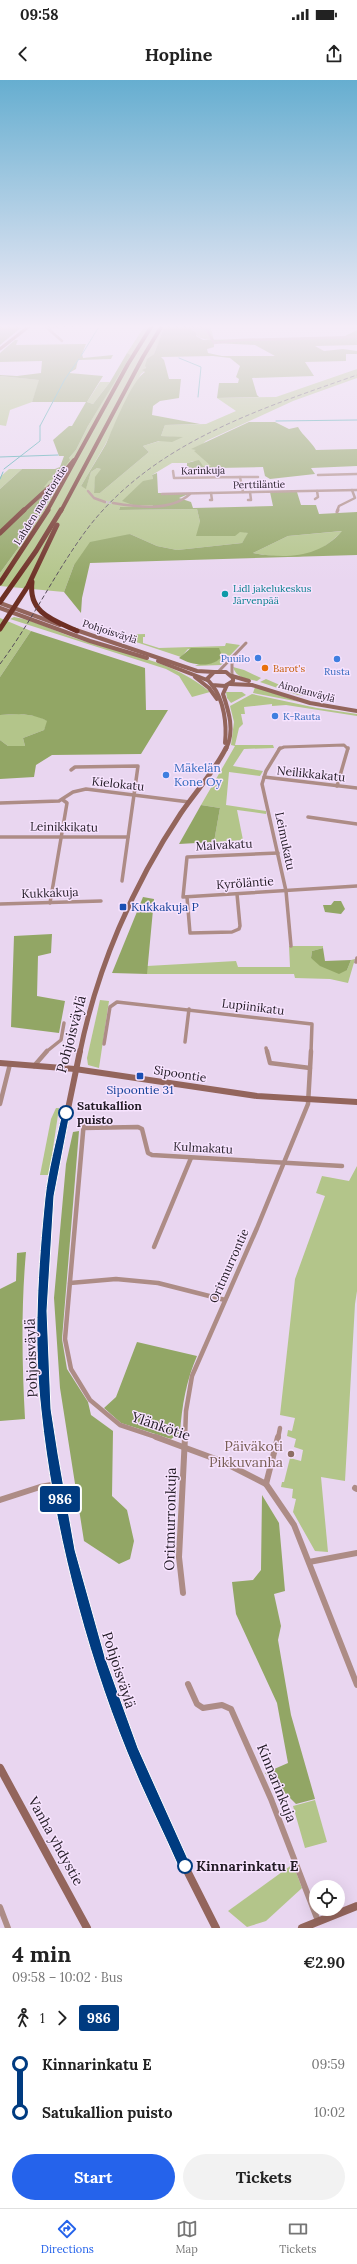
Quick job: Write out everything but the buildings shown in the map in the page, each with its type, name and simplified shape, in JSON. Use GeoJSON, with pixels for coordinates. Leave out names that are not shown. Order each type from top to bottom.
{"type":"FeatureCollection","features":[{"type":"Feature","properties":{"kind":"highway","name":"Lahden moottoritie"},"geometry":{"type":"LineString","coordinates":[[0,583],[45,516],[104,410]]}},
{"type":"Feature","properties":{"kind":"highway","name":"Lahden moottoritie"},"geometry":{"type":"LineString","coordinates":[[0,602],[25,567],[67,501],[115,410]]}},
{"type":"Feature","properties":{"kind":"highway"},"geometry":{"type":"LineString","coordinates":[[0,533],[57,480],[87,442]]}},
{"type":"Feature","properties":{"kind":"highway"},"geometry":{"type":"LineString","coordinates":[[67,501],[35,574],[30,591],[35,605],[47,616],[77,631]]}},
{"type":"Feature","properties":{"kind":"highway"},"geometry":{"type":"LineString","coordinates":[[0,629],[35,574]]}},
{"type":"Feature","properties":{"kind":"main road","name":"Pohjoisväylä"},"geometry":{"type":"LineString","coordinates":[[0,602],[13,610],[90,641],[181,669],[207,680]]}},
{"type":"Feature","properties":{"kind":"main road","name":"Pohjoisväylä"},"geometry":{"type":"LineString","coordinates":[[0,608],[13,610],[197,671],[216,672],[232,676],[233,681],[223,696],[231,719],[229,743],[220,761],[189,802],[162,842],[138,888],[110,949],[87,1016],[50,1196],[42,1311],[46,1409],[57,1484],[69,1550],[100,1657],[132,1750],[172,1840],[216,1928]]}},
{"type":"Feature","properties":{"kind":"main road"},"geometry":{"type":"LineString","coordinates":[[181,669],[206,685],[219,701]]}},
{"type":"Feature","properties":{"kind":"main road"},"geometry":{"type":"LineString","coordinates":[[216,672],[207,677],[207,680],[217,691],[225,719],[226,748]]}},
{"type":"Feature","properties":{"kind":"main road","name":"Ainolanväylä"},"geometry":{"type":"LineString","coordinates":[[232,676],[301,698],[357,709]]}},
{"type":"Feature","properties":{"kind":"main road","name":"Ainolanväylä"},"geometry":{"type":"LineString","coordinates":[[212,685],[252,685],[310,703],[357,709]]}},
{"type":"Feature","properties":{"kind":"main road","name":"Sipoontie"},"geometry":{"type":"LineString","coordinates":[[0,1063],[75,1069],[222,1092],[357,1102]]}},
{"type":"Feature","properties":{"kind":"main road","name":"Vanha yhdystie"},"geometry":{"type":"LineString","coordinates":[[0,1768],[88,1928]]}},
{"type":"Feature","properties":{"kind":"main road"},"geometry":{"type":"LineString","coordinates":[[302,1928],[357,1906]]}},
{"type":"Feature","properties":{"kind":"street","name":"Karinkuja"},"geometry":{"type":"LineString","coordinates":[[173,471],[174,478],[258,477]]}},
{"type":"Feature","properties":{"kind":"street"},"geometry":{"type":"LineString","coordinates":[[318,475],[357,474]]}},
{"type":"Feature","properties":{"kind":"street","name":"Karinkuja"},"geometry":{"type":"LineString","coordinates":[[240,477],[242,492]]}},
{"type":"Feature","properties":{"kind":"street"},"geometry":{"type":"LineString","coordinates":[[337,512],[339,506],[355,498],[352,490]]}},
{"type":"Feature","properties":{"kind":"street","name":"Perttiläntie"},"geometry":{"type":"LineString","coordinates":[[162,494],[357,490]]}},
{"type":"Feature","properties":{"kind":"street"},"geometry":{"type":"LineString","coordinates":[[315,499],[318,497],[316,491]]}},
{"type":"Feature","properties":{"kind":"street"},"geometry":{"type":"LineString","coordinates":[[88,492],[94,498],[105,502]]}},
{"type":"Feature","properties":{"kind":"street"},"geometry":{"type":"LineString","coordinates":[[248,500],[251,500],[250,492]]}},
{"type":"Feature","properties":{"kind":"street"},"geometry":{"type":"LineString","coordinates":[[210,500],[212,500],[211,493]]}},
{"type":"Feature","properties":{"kind":"street"},"geometry":{"type":"LineString","coordinates":[[113,503],[138,506],[162,505],[182,500],[190,494]]}},
{"type":"Feature","properties":{"kind":"street"},"geometry":{"type":"LineString","coordinates":[[216,672],[246,643]]}},
{"type":"Feature","properties":{"kind":"street"},"geometry":{"type":"LineString","coordinates":[[232,657],[230,666],[232,676]]}},
{"type":"Feature","properties":{"kind":"street"},"geometry":{"type":"LineString","coordinates":[[264,777],[279,750],[284,747],[346,746],[348,748],[337,786]]}},
{"type":"Feature","properties":{"kind":"street"},"geometry":{"type":"LineString","coordinates":[[71,770],[75,767],[138,766],[122,881]]}},
{"type":"Feature","properties":{"kind":"street","name":"Neilikkakatu"},"geometry":{"type":"LineString","coordinates":[[264,777],[357,788]]}},
{"type":"Feature","properties":{"kind":"street","name":"Leimukatu"},"geometry":{"type":"LineString","coordinates":[[264,777],[262,784],[286,890],[291,946]]}},
{"type":"Feature","properties":{"kind":"street","name":"Kielokatu"},"geometry":{"type":"LineString","coordinates":[[0,803],[63,800],[72,792],[86,789],[189,802]]}},
{"type":"Feature","properties":{"kind":"street"},"geometry":{"type":"LineString","coordinates":[[50,903],[68,803],[63,800]]}},
{"type":"Feature","properties":{"kind":"street"},"geometry":{"type":"LineString","coordinates":[[308,817],[357,824]]}},
{"type":"Feature","properties":{"kind":"street","name":"Leinikkikatu"},"geometry":{"type":"LineString","coordinates":[[0,837],[128,838]]}},
{"type":"Feature","properties":{"kind":"street","name":"Malvakatu"},"geometry":{"type":"LineString","coordinates":[[185,897],[187,857],[278,853]]}},
{"type":"Feature","properties":{"kind":"street","name":"Kyröläntie"},"geometry":{"type":"LineString","coordinates":[[185,897],[357,886]]}},
{"type":"Feature","properties":{"kind":"street"},"geometry":{"type":"LineString","coordinates":[[185,897],[190,933],[232,932],[239,929],[240,926],[237,894]]}},
{"type":"Feature","properties":{"kind":"street","name":"Kukkakuja"},"geometry":{"type":"LineString","coordinates":[[0,904],[101,901]]}},
{"type":"Feature","properties":{"kind":"street","name":"Lupiinikatu"},"geometry":{"type":"LineString","coordinates":[[104,1044],[110,1007],[117,1002],[312,1024],[309,1099]]}},
{"type":"Feature","properties":{"kind":"street"},"geometry":{"type":"LineString","coordinates":[[185,1042],[189,1009]]}},
{"type":"Feature","properties":{"kind":"street"},"geometry":{"type":"LineString","coordinates":[[34,1066],[40,1057],[61,1040],[64,1023]]}},
{"type":"Feature","properties":{"kind":"street"},"geometry":{"type":"LineString","coordinates":[[266,1048],[270,1063],[310,1068]]}},
{"type":"Feature","properties":{"kind":"street"},"geometry":{"type":"LineString","coordinates":[[0,1104],[1,1094],[10,1064]]}},
{"type":"Feature","properties":{"kind":"street","name":"Oritmurrontie"},"geometry":{"type":"LineString","coordinates":[[184,1446],[186,1411],[192,1376],[284,1162],[309,1099]]}},
{"type":"Feature","properties":{"kind":"street","name":"Ylänkötie"},"geometry":{"type":"LineString","coordinates":[[84,1120],[65,1339],[71,1369],[90,1400],[120,1425],[184,1446],[221,1461],[266,1484],[294,1525],[357,1685]]}},
{"type":"Feature","properties":{"kind":"street","name":"Kulmakatu"},"geometry":{"type":"LineString","coordinates":[[83,1128],[138,1127],[142,1129],[148,1153],[152,1155],[342,1166]]}},
{"type":"Feature","properties":{"kind":"street"},"geometry":{"type":"LineString","coordinates":[[154,1247],[191,1158]]}},
{"type":"Feature","properties":{"kind":"street"},"geometry":{"type":"LineString","coordinates":[[70,1283],[116,1279],[146,1282],[225,1300]]}},
{"type":"Feature","properties":{"kind":"street"},"geometry":{"type":"LineString","coordinates":[[266,1484],[280,1428]]}},
{"type":"Feature","properties":{"kind":"street","name":"Oritmurronkuja"},"geometry":{"type":"LineString","coordinates":[[183,1593],[179,1557],[184,1446]]}},
{"type":"Feature","properties":{"kind":"street"},"geometry":{"type":"LineString","coordinates":[[0,1500],[40,1486],[57,1484]]}},
{"type":"Feature","properties":{"kind":"street"},"geometry":{"type":"LineString","coordinates":[[309,1562],[357,1553]]}},
{"type":"Feature","properties":{"kind":"street","name":"Kinnarinkuja"},"geometry":{"type":"LineString","coordinates":[[188,1684],[197,1704],[203,1708],[222,1705],[231,1709],[246,1739],[271,1799],[318,1922]]}},
{"type":"Feature","properties":{"kind":"street"},"geometry":{"type":"LineString","coordinates":[[0,1907],[8,1928]]}},
{"type":"Feature","properties":{"kind":"green space"},"geometry":{"type":"Polygon","coordinates":[[[0,410],[10,410],[6,426],[0,425],[0,410]]]}},
{"type":"Feature","properties":{"kind":"green space"},"geometry":{"type":"Polygon","coordinates":[[[81,410],[98,410],[76,450],[69,458],[70,460],[57,477],[49,481],[44,487],[57,487],[32,529],[0,573],[0,489],[22,469],[55,469],[60,467],[64,456],[59,456],[53,440],[69,426],[72,426],[81,410]]]}},
{"type":"Feature","properties":{"kind":"green space"},"geometry":{"type":"Polygon","coordinates":[[[97,410],[123,410],[105,445],[81,486],[86,488],[91,472],[97,468],[102,469],[95,483],[94,493],[100,493],[149,452],[143,446],[173,437],[161,436],[165,425],[206,424],[236,411],[235,410],[273,410],[206,441],[196,450],[212,466],[202,466],[193,461],[187,463],[172,463],[152,475],[153,479],[133,505],[152,505],[154,507],[120,507],[119,510],[197,509],[200,522],[249,533],[242,543],[177,550],[157,546],[130,534],[74,565],[64,592],[0,586],[0,573],[32,529],[57,488],[43,487],[49,481],[57,477],[76,450],[97,410]]]}},
{"type":"Feature","properties":{"kind":"green space"},"geometry":{"type":"Polygon","coordinates":[[[121,410],[153,410],[152,415],[200,424],[165,425],[161,436],[183,437],[172,442],[159,441],[143,446],[149,452],[100,493],[94,493],[95,477],[101,469],[97,468],[91,472],[86,489],[81,486],[106,444],[121,410]]]}},
{"type":"Feature","properties":{"kind":"green space"},"geometry":{"type":"Polygon","coordinates":[[[249,422],[275,422],[289,429],[298,427],[316,450],[357,449],[357,466],[311,468],[315,474],[270,479],[265,476],[263,467],[217,468],[219,477],[216,477],[214,468],[187,469],[187,463],[199,460],[203,466],[211,466],[194,451],[196,450],[191,449],[249,422]]]}},
{"type":"Feature","properties":{"kind":"green space"},"geometry":{"type":"Polygon","coordinates":[[[9,469],[22,469],[0,489],[0,477],[9,469]]]}},
{"type":"Feature","properties":{"kind":"green space"},"geometry":{"type":"Polygon","coordinates":[[[157,473],[158,493],[191,493],[179,498],[191,502],[193,508],[273,506],[270,492],[297,492],[301,505],[316,505],[319,514],[357,512],[357,555],[90,563],[82,598],[81,613],[64,592],[74,565],[90,542],[130,534],[157,546],[177,550],[242,543],[248,533],[240,532],[235,536],[196,536],[200,522],[197,509],[119,510],[120,507],[154,507],[152,505],[133,505],[122,501],[143,481],[153,479],[152,475],[157,473]],[[342,531],[288,536],[253,553],[290,556],[323,547],[342,531]]]}},
{"type":"Feature","properties":{"kind":"green space"},"geometry":{"type":"Polygon","coordinates":[[[343,531],[318,551],[303,556],[286,557],[253,553],[288,536],[343,531]]]}},
{"type":"Feature","properties":{"kind":"green space"},"geometry":{"type":"Polygon","coordinates":[[[14,617],[40,624],[81,640],[132,654],[165,666],[196,681],[210,692],[192,697],[179,676],[166,669],[10,619],[14,617]]]}},
{"type":"Feature","properties":{"kind":"green space"},"geometry":{"type":"Polygon","coordinates":[[[0,618],[31,631],[0,677],[0,618]]]}},
{"type":"Feature","properties":{"kind":"green space"},"geometry":{"type":"Polygon","coordinates":[[[31,631],[145,668],[146,710],[168,710],[141,754],[52,755],[36,765],[34,777],[0,779],[0,740],[8,746],[25,746],[23,738],[44,730],[47,721],[30,715],[0,715],[0,677],[31,631]]]}},
{"type":"Feature","properties":{"kind":"green space"},"geometry":{"type":"Polygon","coordinates":[[[145,634],[145,637],[143,637],[143,643],[159,648],[225,646],[226,643],[240,645],[221,665],[195,666],[219,659],[188,649],[181,657],[115,635],[145,634]]]}},
{"type":"Feature","properties":{"kind":"green space"},"geometry":{"type":"Polygon","coordinates":[[[191,648],[219,648],[222,656],[213,663],[208,664],[196,664],[179,658],[191,648]]]}},
{"type":"Feature","properties":{"kind":"green space"},"geometry":{"type":"Polygon","coordinates":[[[233,667],[244,670],[261,678],[257,681],[249,680],[239,676],[234,671],[233,667]]]}},
{"type":"Feature","properties":{"kind":"green space"},"geometry":{"type":"Polygon","coordinates":[[[266,679],[308,696],[298,695],[260,682],[266,679]]]}},
{"type":"Feature","properties":{"kind":"green space"},"geometry":{"type":"Polygon","coordinates":[[[255,687],[300,702],[253,693],[255,687]]]}},
{"type":"Feature","properties":{"kind":"green space"},"geometry":{"type":"Polygon","coordinates":[[[226,692],[242,692],[246,695],[231,703],[227,698],[226,692]]]}},
{"type":"Feature","properties":{"kind":"green space"},"geometry":{"type":"Polygon","coordinates":[[[252,694],[317,708],[357,714],[357,716],[286,705],[272,706],[272,704],[244,707],[245,714],[241,714],[243,724],[239,728],[235,745],[273,745],[274,748],[244,749],[233,766],[263,771],[260,776],[229,772],[226,805],[266,811],[266,814],[237,810],[243,840],[214,842],[220,808],[201,805],[235,746],[231,745],[234,722],[230,706],[252,694]]]}},
{"type":"Feature","properties":{"kind":"green space"},"geometry":{"type":"Polygon","coordinates":[[[19,714],[37,716],[48,721],[44,730],[23,738],[25,746],[8,746],[0,740],[0,715],[19,714]]]}},
{"type":"Feature","properties":{"kind":"green space"},"geometry":{"type":"Polygon","coordinates":[[[201,805],[220,808],[214,842],[179,844],[201,805]]]}},
{"type":"Feature","properties":{"kind":"green space"},"geometry":{"type":"Polygon","coordinates":[[[143,897],[154,899],[147,974],[112,973],[143,897]]]}},
{"type":"Feature","properties":{"kind":"green space"},"geometry":{"type":"Polygon","coordinates":[[[334,901],[341,901],[345,909],[341,914],[325,912],[323,905],[331,905],[334,901]]]}},
{"type":"Feature","properties":{"kind":"green space"},"geometry":{"type":"Polygon","coordinates":[[[52,934],[51,953],[38,956],[37,996],[65,1001],[59,1033],[11,1027],[14,936],[52,934]]]}},
{"type":"Feature","properties":{"kind":"green space"},"geometry":{"type":"Polygon","coordinates":[[[289,946],[323,946],[323,948],[312,951],[311,958],[347,970],[351,960],[355,959],[348,983],[330,979],[295,978],[294,974],[147,974],[147,966],[236,961],[238,967],[290,967],[289,946]]]}},
{"type":"Feature","properties":{"kind":"green space"},"geometry":{"type":"Polygon","coordinates":[[[323,948],[325,961],[351,960],[347,970],[339,974],[320,966],[311,958],[312,951],[323,948]]]}},
{"type":"Feature","properties":{"kind":"green space"},"geometry":{"type":"Polygon","coordinates":[[[100,1000],[109,1001],[99,1068],[88,1065],[87,1058],[100,1000]]]}},
{"type":"Feature","properties":{"kind":"green space"},"geometry":{"type":"Polygon","coordinates":[[[56,1108],[59,1108],[49,1175],[40,1175],[51,1119],[56,1108]]]}},
{"type":"Feature","properties":{"kind":"green space"},"geometry":{"type":"Polygon","coordinates":[[[79,1131],[62,1339],[67,1369],[88,1402],[91,1415],[113,1431],[112,1496],[127,1510],[134,1541],[130,1559],[119,1564],[84,1541],[60,1388],[54,1298],[66,1164],[73,1132],[79,1131]]]}},
{"type":"Feature","properties":{"kind":"green space"},"geometry":{"type":"Polygon","coordinates":[[[357,1166],[357,1291],[345,1481],[321,1477],[328,1552],[315,1551],[293,1512],[296,1499],[292,1498],[293,1489],[281,1487],[282,1482],[284,1482],[290,1458],[301,1461],[303,1450],[294,1447],[296,1439],[287,1436],[288,1430],[292,1431],[295,1418],[280,1415],[295,1279],[325,1196],[316,1193],[322,1176],[349,1181],[357,1166]]]}},
{"type":"Feature","properties":{"kind":"green space"},"geometry":{"type":"Polygon","coordinates":[[[26,1252],[22,1336],[25,1419],[0,1421],[0,1289],[16,1281],[17,1253],[26,1252]]]}},
{"type":"Feature","properties":{"kind":"green space"},"geometry":{"type":"Polygon","coordinates":[[[137,1342],[197,1356],[185,1394],[180,1433],[171,1439],[121,1423],[104,1408],[116,1397],[137,1342]]]}},
{"type":"Feature","properties":{"kind":"green space"},"geometry":{"type":"Polygon","coordinates":[[[262,1495],[279,1523],[285,1591],[274,1594],[281,1626],[278,1640],[291,1715],[315,1799],[296,1804],[265,1773],[288,1763],[277,1703],[236,1614],[232,1582],[253,1580],[261,1570],[262,1495]]]}},
{"type":"Feature","properties":{"kind":"green space"},"geometry":{"type":"Polygon","coordinates":[[[315,1800],[327,1842],[305,1848],[293,1806],[315,1800]]]}},
{"type":"Feature","properties":{"kind":"green space"},"geometry":{"type":"Polygon","coordinates":[[[293,1864],[302,1888],[266,1921],[247,1927],[228,1911],[293,1864]]]}},
{"type":"Feature","properties":{"kind":"waterway"},"geometry":{"type":"LineString","coordinates":[[20,456],[40,441],[40,426],[48,410]]}},
{"type":"Feature","properties":{"kind":"waterway"},"geometry":{"type":"LineString","coordinates":[[276,421],[357,420]]}},
{"type":"Feature","properties":{"kind":"waterway"},"geometry":{"type":"LineString","coordinates":[[20,456],[58,455]]}},
{"type":"Feature","properties":{"kind":"waterway"},"geometry":{"type":"LineString","coordinates":[[0,457],[20,456]]}},
{"type":"Feature","properties":{"kind":"waterway"},"geometry":{"type":"LineString","coordinates":[[4,469],[20,456]]}},
{"type":"Feature","properties":{"kind":"waterway"},"geometry":{"type":"LineString","coordinates":[[0,479],[3,472]]}},
{"type":"Feature","properties":{"kind":"tunnel"},"geometry":{"type":"LineString","coordinates":[[105,502],[113,503]]}},
{"type":"Feature","properties":{"kind":"railway"},"geometry":{"type":"LineString","coordinates":[[0,664],[23,630],[67,558],[91,524],[118,495],[147,470],[179,449],[213,431],[260,410]]}},
{"type":"Feature","properties":{"kind":"bus line","name":"986"},"geometry":{"type":"LineString","coordinates":[[66,1113],[50,1196],[42,1311],[46,1409],[57,1484],[69,1550],[100,1657],[132,1750],[185,1866]]}},
{"type":"Feature","properties":{"kind":"place","name":"Lidl jakelukeskus Järvenpää"},"geometry":{"type":"Point","coordinates":[225,594]}},
{"type":"Feature","properties":{"kind":"place","name":"Puuilo"},"geometry":{"type":"Point","coordinates":[258,658]}},
{"type":"Feature","properties":{"kind":"place","name":"Rusta"},"geometry":{"type":"Point","coordinates":[337,659]}},
{"type":"Feature","properties":{"kind":"place","name":"Barot's"},"geometry":{"type":"Point","coordinates":[265,668]}},
{"type":"Feature","properties":{"kind":"place","name":"K-Rauta"},"geometry":{"type":"Point","coordinates":[275,716]}},
{"type":"Feature","properties":{"kind":"place","name":"Mäkelän Kone Oy"},"geometry":{"type":"Point","coordinates":[166,775]}},
{"type":"Feature","properties":{"kind":"place","name":"Kukkakuja P"},"geometry":{"type":"Point","coordinates":[123,907]}},
{"type":"Feature","properties":{"kind":"place","name":"Sipoontie 31"},"geometry":{"type":"Point","coordinates":[140,1076]}},
{"type":"Feature","properties":{"kind":"place","name":"Satukallion puisto"},"geometry":{"type":"Point","coordinates":[66,1113]}},
{"type":"Feature","properties":{"kind":"place","name":"Päiväkoti Pikkuvanha"},"geometry":{"type":"Point","coordinates":[291,1454]}},
{"type":"Feature","properties":{"kind":"place","name":"Kinnarinkatu E"},"geometry":{"type":"Point","coordinates":[185,1866]}}]}
